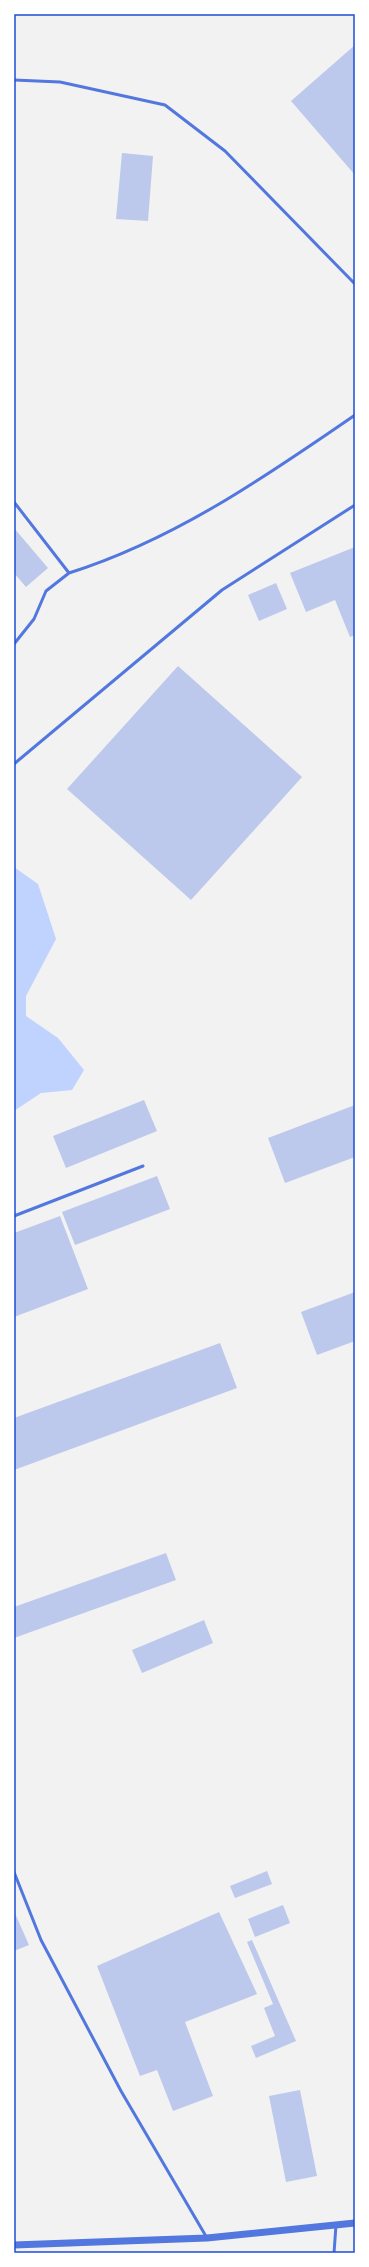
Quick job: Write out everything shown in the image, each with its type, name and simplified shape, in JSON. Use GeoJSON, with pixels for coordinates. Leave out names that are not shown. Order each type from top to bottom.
{"type":"FeatureCollection","features":[{"type":"Feature","properties":{"kind":"street"},"geometry":{"type":"LineString","coordinates":[[14,2245],[207,2238],[355,2223]]}},
{"type":"Feature","properties":{"kind":"lane"},"geometry":{"type":"LineString","coordinates":[[14,80],[60,82],[165,105],[225,151],[355,284]]}},
{"type":"Feature","properties":{"kind":"lane"},"geometry":{"type":"LineString","coordinates":[[14,644],[34,619],[46,591],[69,573],[166,534],[245,489],[355,415]]}},
{"type":"Feature","properties":{"kind":"lane"},"geometry":{"type":"LineString","coordinates":[[14,502],[69,573]]}},
{"type":"Feature","properties":{"kind":"lane"},"geometry":{"type":"LineString","coordinates":[[14,764],[222,590],[355,505]]}},
{"type":"Feature","properties":{"kind":"lane"},"geometry":{"type":"LineString","coordinates":[[14,1216],[143,1166]]}},
{"type":"Feature","properties":{"kind":"lane"},"geometry":{"type":"LineString","coordinates":[[14,1872],[41,1940],[114,2077],[207,2238]]}},
{"type":"Feature","properties":{"kind":"lane"},"geometry":{"type":"LineString","coordinates":[[334,2253],[336,2225]]}},
{"type":"Feature","properties":{"kind":"water"},"geometry":{"type":"Polygon","coordinates":[[[14,867],[38,884],[56,939],[26,996],[26,1016],[58,1038],[84,1070],[72,1090],[41,1093],[14,1111],[14,867]]]}},
{"type":"Feature","properties":{"kind":"building"},"geometry":{"type":"Polygon","coordinates":[[[355,45],[355,175],[291,101],[355,45]]]}},
{"type":"Feature","properties":{"kind":"building"},"geometry":{"type":"Polygon","coordinates":[[[122,153],[153,156],[148,221],[116,219],[122,153]]]}},
{"type":"Feature","properties":{"kind":"building"},"geometry":{"type":"Polygon","coordinates":[[[14,528],[48,568],[26,587],[14,573],[14,528]]]}},
{"type":"Feature","properties":{"kind":"building"},"geometry":{"type":"Polygon","coordinates":[[[355,547],[355,635],[350,637],[335,600],[306,612],[290,573],[355,547]]]}},
{"type":"Feature","properties":{"kind":"building"},"geometry":{"type":"Polygon","coordinates":[[[276,583],[287,609],[259,621],[248,595],[276,583]]]}},
{"type":"Feature","properties":{"kind":"building"},"geometry":{"type":"Polygon","coordinates":[[[178,666],[302,777],[191,900],[67,789],[178,666]]]}},
{"type":"Feature","properties":{"kind":"building"},"geometry":{"type":"Polygon","coordinates":[[[144,1100],[157,1131],[66,1168],[53,1136],[144,1100]]]}},
{"type":"Feature","properties":{"kind":"building"},"geometry":{"type":"Polygon","coordinates":[[[355,1105],[355,1157],[285,1183],[268,1138],[355,1105]]]}},
{"type":"Feature","properties":{"kind":"building"},"geometry":{"type":"Polygon","coordinates":[[[157,1176],[170,1209],[75,1245],[62,1212],[157,1176]]]}},
{"type":"Feature","properties":{"kind":"building"},"geometry":{"type":"Polygon","coordinates":[[[60,1216],[88,1289],[14,1317],[14,1233],[60,1216]]]}},
{"type":"Feature","properties":{"kind":"building"},"geometry":{"type":"Polygon","coordinates":[[[355,1292],[355,1341],[317,1355],[301,1312],[355,1292]]]}},
{"type":"Feature","properties":{"kind":"building"},"geometry":{"type":"Polygon","coordinates":[[[220,1343],[237,1388],[14,1470],[14,1418],[220,1343]]]}},
{"type":"Feature","properties":{"kind":"building"},"geometry":{"type":"Polygon","coordinates":[[[166,1553],[176,1580],[14,1638],[14,1607],[166,1553]]]}},
{"type":"Feature","properties":{"kind":"building"},"geometry":{"type":"Polygon","coordinates":[[[204,1620],[213,1643],[142,1673],[132,1650],[204,1620]]]}},
{"type":"Feature","properties":{"kind":"building"},"geometry":{"type":"Polygon","coordinates":[[[267,1871],[272,1884],[235,1898],[230,1886],[267,1871]]]}},
{"type":"Feature","properties":{"kind":"building"},"geometry":{"type":"Polygon","coordinates":[[[283,1905],[290,1923],[255,1937],[248,1919],[283,1905]]]}},
{"type":"Feature","properties":{"kind":"building"},"geometry":{"type":"Polygon","coordinates":[[[14,1911],[29,1945],[14,1951],[14,1911]]]}},
{"type":"Feature","properties":{"kind":"building"},"geometry":{"type":"Polygon","coordinates":[[[219,1912],[257,1994],[185,2022],[213,2096],[173,2111],[157,2070],[140,2076],[97,1966],[219,1912]]]}},
{"type":"Feature","properties":{"kind":"building"},"geometry":{"type":"Polygon","coordinates":[[[252,1940],[296,2041],[256,2058],[251,2046],[275,2036],[264,2008],[273,2004],[247,1942],[252,1940]]]}},
{"type":"Feature","properties":{"kind":"building"},"geometry":{"type":"Polygon","coordinates":[[[300,2090],[317,2176],[286,2182],[269,2096],[300,2090]]]}}]}
